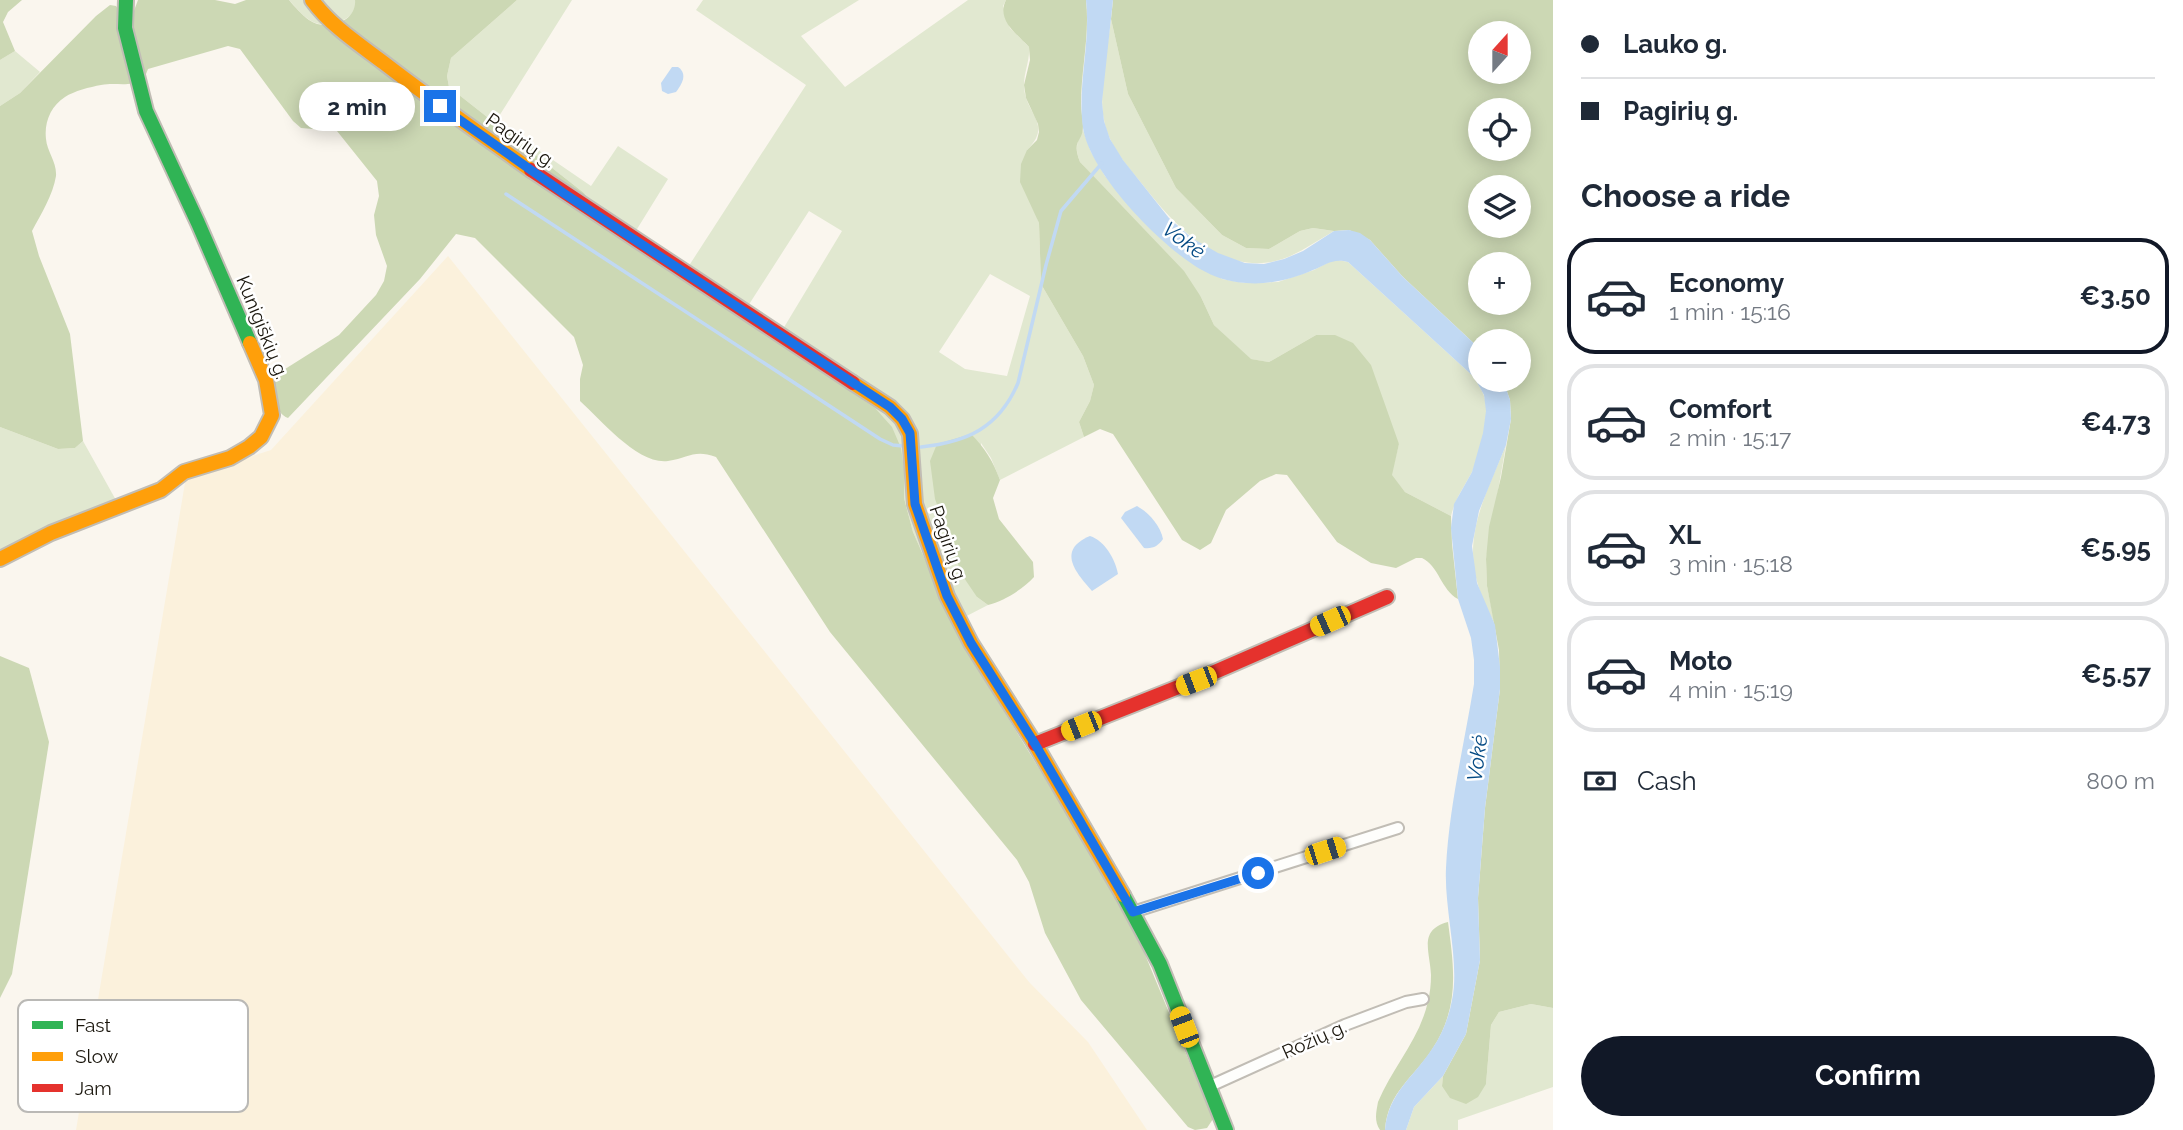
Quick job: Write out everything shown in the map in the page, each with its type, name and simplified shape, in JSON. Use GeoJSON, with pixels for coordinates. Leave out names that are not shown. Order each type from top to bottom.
{"type":"FeatureCollection","features":[{"type":"Feature","properties":{"kind":"street","name":"Kunigiškių g."},"geometry":{"type":"LineString","coordinates":[[0,559],[51,533],[161,490],[184,472],[230,458],[261,437],[272,415],[265,380],[198,223],[145,111],[125,28],[126,0]]}},
{"type":"Feature","properties":{"kind":"street","name":"Pagirių g."},"geometry":{"type":"LineString","coordinates":[[312,0],[341,30],[440,106],[565,194],[890,407],[902,419],[910,433],[915,504],[947,596],[971,643],[1035,744],[1133,912],[1160,964],[1226,1130]]}},
{"type":"Feature","properties":{"kind":"street"},"geometry":{"type":"LineString","coordinates":[[1035,744],[1196,681],[1387,597]]}},
{"type":"Feature","properties":{"kind":"street"},"geometry":{"type":"LineString","coordinates":[[1133,912],[1398,828]]}},
{"type":"Feature","properties":{"kind":"street","name":"Rožių g."},"geometry":{"type":"LineString","coordinates":[[1208,1087],[1345,1025],[1406,1002],[1423,999]]}},
{"type":"Feature","properties":{"kind":"shaded area"},"geometry":{"type":"Polygon","coordinates":[[[448,256],[1029,982],[1088,1042],[1147,1130],[76,1130],[79,1112],[248,1112],[248,1000],[98,1000],[186,477],[271,450],[448,256]]]}},
{"type":"Feature","properties":{"kind":"green space"},"geometry":{"type":"Polygon","coordinates":[[[0,0],[22,0],[8,12],[3,22],[15,51],[0,60],[0,0]]]}},
{"type":"Feature","properties":{"kind":"green space"},"geometry":{"type":"Polygon","coordinates":[[[138,0],[215,0],[235,4],[246,0],[289,0],[309,20],[332,25],[351,14],[355,0],[517,0],[451,58],[447,76],[449,87],[584,193],[608,229],[875,408],[892,427],[901,448],[904,498],[913,532],[961,641],[1092,855],[1144,952],[1213,1119],[1207,1128],[1195,1130],[1188,1127],[1081,1000],[1045,933],[1029,882],[1017,860],[830,632],[716,457],[697,454],[668,461],[656,460],[621,440],[580,401],[583,365],[574,337],[475,238],[456,234],[420,279],[288,418],[280,412],[271,382],[274,376],[339,335],[376,295],[384,281],[387,266],[376,235],[374,215],[379,196],[377,181],[337,131],[301,128],[293,121],[240,49],[228,46],[148,69],[144,79],[133,83],[107,84],[82,90],[65,97],[52,110],[46,127],[46,139],[56,176],[32,231],[70,334],[83,441],[75,448],[58,449],[0,427],[0,106],[20,93],[110,5],[132,16],[138,0]]]}},
{"type":"Feature","properties":{"kind":"green space"},"geometry":{"type":"Polygon","coordinates":[[[289,0],[355,0],[356,9],[344,20],[322,24],[310,20],[289,0]]]}},
{"type":"Feature","properties":{"kind":"green space"},"geometry":{"type":"Polygon","coordinates":[[[517,0],[572,0],[496,121],[591,186],[618,146],[668,179],[629,242],[608,229],[584,193],[449,87],[447,76],[451,58],[517,0]]]}},
{"type":"Feature","properties":{"kind":"green space"},"geometry":{"type":"Polygon","coordinates":[[[703,0],[859,0],[801,36],[845,87],[968,0],[1006,0],[1003,6],[1010,28],[1029,47],[1025,95],[1036,118],[1038,133],[1027,150],[1032,203],[1039,223],[1041,284],[1083,356],[1094,385],[1090,401],[1079,422],[1084,437],[1000,480],[981,443],[977,597],[988,605],[953,623],[913,532],[904,498],[904,469],[681,278],[806,85],[696,10],[703,0]],[[809,211],[748,306],[783,329],[842,231],[809,211]],[[990,274],[939,352],[965,369],[1007,376],[1030,296],[990,274]]]}},
{"type":"Feature","properties":{"kind":"green space"},"geometry":{"type":"Polygon","coordinates":[[[1006,0],[1086,0],[1087,26],[1081,104],[1083,131],[1077,145],[1080,162],[1184,271],[1201,297],[1214,325],[1251,359],[1269,362],[1316,335],[1335,335],[1353,343],[1371,365],[1399,444],[1392,475],[1405,492],[1451,516],[1458,599],[1422,558],[1416,558],[1396,568],[1371,563],[1337,542],[1287,475],[1276,474],[1260,481],[1226,510],[1211,543],[1200,550],[1182,540],[1113,434],[1100,429],[1084,437],[1079,422],[1090,401],[1094,385],[1083,356],[1041,284],[1039,223],[1020,182],[1021,164],[1027,150],[1037,140],[1039,132],[1024,85],[1030,60],[1029,47],[1006,20],[1006,0]]]}},
{"type":"Feature","properties":{"kind":"green space"},"geometry":{"type":"Polygon","coordinates":[[[1113,0],[1553,0],[1553,1008],[1531,1004],[1499,1012],[1491,1025],[1486,1084],[1478,1097],[1466,1104],[1450,1098],[1442,1086],[1443,1076],[1466,1034],[1480,960],[1478,898],[1485,808],[1500,689],[1499,650],[1487,586],[1486,559],[1489,527],[1511,419],[1507,392],[1531,392],[1531,329],[1468,329],[1468,338],[1403,277],[1370,240],[1349,230],[1313,228],[1300,231],[1269,249],[1246,248],[1222,235],[1176,188],[1128,94],[1111,19],[1113,0]]]}},
{"type":"Feature","properties":{"kind":"green space"},"geometry":{"type":"Polygon","coordinates":[[[1111,19],[1128,94],[1176,188],[1222,235],[1246,248],[1269,249],[1300,231],[1313,228],[1334,231],[1291,256],[1272,262],[1242,262],[1207,248],[1176,223],[1122,159],[1106,128],[1102,96],[1111,19]]]}},
{"type":"Feature","properties":{"kind":"green space"},"geometry":{"type":"Polygon","coordinates":[[[15,51],[40,72],[20,93],[0,106],[0,60],[15,51]]]}},
{"type":"Feature","properties":{"kind":"green space"},"geometry":{"type":"Polygon","coordinates":[[[1083,130],[1091,152],[1105,176],[1124,199],[1222,279],[1244,283],[1278,282],[1314,270],[1331,261],[1348,262],[1468,372],[1468,392],[1482,392],[1486,405],[1484,435],[1472,472],[1451,516],[1405,492],[1391,475],[1399,444],[1316,335],[1269,362],[1250,359],[1214,325],[1201,297],[1080,162],[1077,154],[1083,130]]]}},
{"type":"Feature","properties":{"kind":"green space"},"geometry":{"type":"Polygon","coordinates":[[[0,427],[58,449],[75,448],[83,441],[117,502],[0,553],[0,427]]]}},
{"type":"Feature","properties":{"kind":"green space"},"geometry":{"type":"Polygon","coordinates":[[[971,434],[988,455],[1000,480],[993,498],[999,519],[1033,562],[1034,577],[1030,581],[1007,598],[988,605],[977,597],[962,575],[935,499],[930,461],[937,444],[971,434]]]}},
{"type":"Feature","properties":{"kind":"green space"},"geometry":{"type":"Polygon","coordinates":[[[1506,445],[1486,559],[1487,586],[1495,625],[1478,585],[1473,548],[1479,513],[1506,445]]]}},
{"type":"Feature","properties":{"kind":"green space"},"geometry":{"type":"Polygon","coordinates":[[[0,656],[29,668],[49,742],[12,974],[0,998],[0,656]]]}},
{"type":"Feature","properties":{"kind":"green space"},"geometry":{"type":"Polygon","coordinates":[[[1448,922],[1453,987],[1448,1017],[1426,1059],[1396,1095],[1385,1130],[1380,1130],[1376,1120],[1378,1102],[1419,1028],[1428,1001],[1431,978],[1429,936],[1433,930],[1448,922]]]}},
{"type":"Feature","properties":{"kind":"green space"},"geometry":{"type":"Polygon","coordinates":[[[1531,1004],[1553,1008],[1553,1087],[1458,1120],[1458,1130],[1406,1130],[1414,1107],[1443,1076],[1442,1086],[1486,1084],[1491,1025],[1499,1012],[1531,1004]]]}},
{"type":"Feature","properties":{"kind":"water","name":"Vokė"},"geometry":{"type":"Polygon","coordinates":[[[1086,0],[1113,0],[1102,102],[1104,121],[1110,139],[1123,160],[1169,218],[1192,238],[1218,253],[1245,263],[1264,264],[1284,259],[1303,251],[1334,231],[1349,230],[1360,233],[1468,338],[1468,372],[1348,262],[1334,261],[1297,276],[1272,282],[1234,282],[1200,269],[1166,244],[1113,187],[1088,146],[1082,112],[1086,0]]]}},
{"type":"Feature","properties":{"kind":"water"},"geometry":{"type":"Polygon","coordinates":[[[672,67],[681,70],[683,79],[676,92],[668,94],[662,91],[661,83],[672,67]]]}},
{"type":"Feature","properties":{"kind":"water","name":"Vokė"},"geometry":{"type":"Polygon","coordinates":[[[1482,392],[1507,392],[1511,419],[1506,445],[1479,511],[1472,546],[1477,583],[1495,625],[1500,667],[1478,898],[1480,960],[1466,1034],[1443,1076],[1414,1107],[1406,1130],[1385,1130],[1396,1096],[1439,1038],[1452,1000],[1454,969],[1446,868],[1454,799],[1474,684],[1474,660],[1471,638],[1458,599],[1451,528],[1454,504],[1472,472],[1483,433],[1486,411],[1482,392]]]}},
{"type":"Feature","properties":{"kind":"water"},"geometry":{"type":"Polygon","coordinates":[[[1137,506],[1157,524],[1163,539],[1150,548],[1144,548],[1121,518],[1125,512],[1137,506]]]}},
{"type":"Feature","properties":{"kind":"water"},"geometry":{"type":"Polygon","coordinates":[[[1090,536],[1108,551],[1118,574],[1092,591],[1075,569],[1071,555],[1080,542],[1090,536]]]}},
{"type":"Feature","properties":{"kind":"waterway"},"geometry":{"type":"LineString","coordinates":[[921,447],[953,441],[980,430],[991,422],[1010,398],[1018,383],[1061,211],[1102,163]]}},
{"type":"Feature","properties":{"kind":"waterway"},"geometry":{"type":"LineString","coordinates":[[506,194],[880,439],[903,446]]}},
{"type":"Feature","properties":{"kind":"traffic: fast"},"geometry":{"type":"LineString","coordinates":[[126,0],[125,28],[146,111],[250,343]]}},
{"type":"Feature","properties":{"kind":"traffic: fast"},"geometry":{"type":"LineString","coordinates":[[1123,895],[1160,964],[1226,1130]]}},
{"type":"Feature","properties":{"kind":"traffic: slow"},"geometry":{"type":"LineString","coordinates":[[312,0],[355,42],[531,170]]}},
{"type":"Feature","properties":{"kind":"traffic: slow"},"geometry":{"type":"LineString","coordinates":[[0,559],[51,533],[161,490],[184,472],[230,458],[261,437],[272,415],[266,380],[250,343]]}},
{"type":"Feature","properties":{"kind":"traffic: slow"},"geometry":{"type":"LineString","coordinates":[[853,383],[890,407],[902,419],[910,434],[915,504],[947,596],[971,643],[1035,744],[1123,895]]}},
{"type":"Feature","properties":{"kind":"traffic: jam"},"geometry":{"type":"LineString","coordinates":[[531,170],[853,383]]}},
{"type":"Feature","properties":{"kind":"traffic: jam"},"geometry":{"type":"LineString","coordinates":[[1035,744],[1201,678],[1387,597]]}},
{"type":"Feature","properties":{"kind":"route"},"geometry":{"type":"LineString","coordinates":[[440,106],[565,194],[890,407],[902,419],[910,433],[913,451],[915,504],[947,596],[971,643],[1035,744],[1133,912],[1258,873]]}}]}
